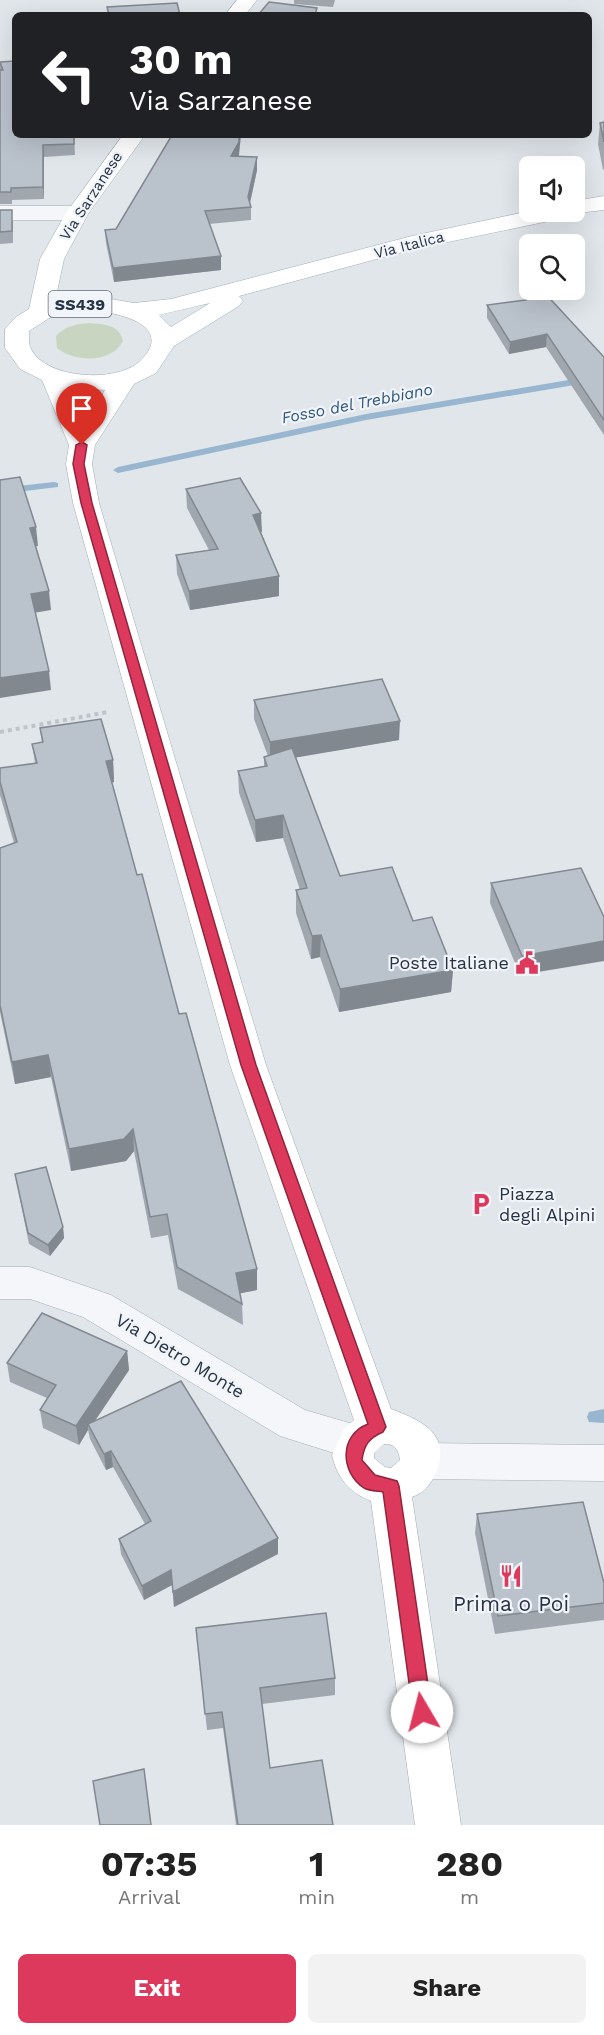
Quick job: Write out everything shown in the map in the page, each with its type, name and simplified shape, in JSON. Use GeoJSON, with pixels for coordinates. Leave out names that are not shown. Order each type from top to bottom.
{"type":"FeatureCollection","features":[{"type":"Feature","properties":{"kind":"main road"},"geometry":{"type":"LineString","coordinates":[[237,12],[247,0]]}},
{"type":"Feature","properties":{"kind":"main road","name":"Via Sarzanese"},"geometry":{"type":"LineString","coordinates":[[52,259],[76,213],[132,138]]}},
{"type":"Feature","properties":{"kind":"main road"},"geometry":{"type":"LineString","coordinates":[[585,206],[604,203]]}},
{"type":"Feature","properties":{"kind":"main road","name":"Via Italica"},"geometry":{"type":"LineString","coordinates":[[122,307],[172,306],[412,243],[519,220]]}},
{"type":"Feature","properties":{"kind":"main road","name":"SS439"},"geometry":{"type":"LineString","coordinates":[[52,259],[77,288],[122,307],[156,324],[162,332],[163,342],[159,355],[146,367],[127,376],[92,383],[54,381],[29,372],[7,356],[10,343],[9,329],[40,313],[74,304],[122,307]]}},
{"type":"Feature","properties":{"kind":"main road","name":"SS439"},"geometry":{"type":"LineString","coordinates":[[40,313],[52,259]]}},
{"type":"Feature","properties":{"kind":"main road","name":"Via Italica"},"geometry":{"type":"LineString","coordinates":[[163,342],[260,283]]}},
{"type":"Feature","properties":{"kind":"main road","name":"SS439"},"geometry":{"type":"LineString","coordinates":[[82,445],[127,376]]}},
{"type":"Feature","properties":{"kind":"main road"},"geometry":{"type":"LineString","coordinates":[[54,381],[82,445],[79,464],[86,503],[248,1065],[367,1435]]}},
{"type":"Feature","properties":{"kind":"main road"},"geometry":{"type":"LineString","coordinates":[[406,1474],[370,1482],[356,1468],[353,1460],[367,1435],[389,1426],[410,1434],[417,1442],[421,1452],[406,1474],[438,1825]]}},
{"type":"Feature","properties":{"kind":"street"},"geometry":{"type":"LineString","coordinates":[[0,213],[76,213]]}},
{"type":"Feature","properties":{"kind":"street","name":"Via Dietro Monte"},"geometry":{"type":"LineString","coordinates":[[0,1283],[30,1283],[97,1306],[294,1424],[367,1435]]}},
{"type":"Feature","properties":{"kind":"street"},"geometry":{"type":"LineString","coordinates":[[406,1474],[572,1461],[604,1463]]}},
{"type":"Feature","properties":{"kind":"path"},"geometry":{"type":"LineString","coordinates":[[0,732],[109,711],[146,708]]}},
{"type":"Feature","properties":{"kind":"green space"},"geometry":{"type":"Polygon","coordinates":[[[90,323],[115,329],[123,341],[110,354],[92,358],[73,356],[57,348],[56,336],[59,333],[71,326],[90,323]]]}},
{"type":"Feature","properties":{"kind":"building"},"geometry":{"type":"Polygon","coordinates":[[[269,2],[317,8],[316,12],[261,12],[269,2]]]}},
{"type":"Feature","properties":{"kind":"building"},"geometry":{"type":"Polygon","coordinates":[[[177,3],[179,12],[108,12],[107,7],[177,3]]]}},
{"type":"Feature","properties":{"kind":"building"},"geometry":{"type":"Polygon","coordinates":[[[12,61],[12,138],[74,138],[74,144],[43,145],[43,187],[11,188],[11,192],[0,192],[0,70],[3,70],[0,62],[12,61]]]}},
{"type":"Feature","properties":{"kind":"building"},"geometry":{"type":"Polygon","coordinates":[[[604,122],[604,142],[600,123],[604,122]]]}},
{"type":"Feature","properties":{"kind":"building"},"geometry":{"type":"Polygon","coordinates":[[[170,138],[239,138],[231,156],[257,157],[248,197],[251,207],[205,211],[221,256],[113,268],[105,230],[116,229],[170,138]]]}},
{"type":"Feature","properties":{"kind":"building"},"geometry":{"type":"Polygon","coordinates":[[[0,210],[12,210],[12,231],[0,232],[0,210]]]}},
{"type":"Feature","properties":{"kind":"building"},"geometry":{"type":"Polygon","coordinates":[[[526,300],[551,300],[604,357],[604,420],[547,334],[510,342],[487,305],[526,300]]]}},
{"type":"Feature","properties":{"kind":"building"},"geometry":{"type":"Polygon","coordinates":[[[20,477],[36,527],[30,528],[49,591],[31,594],[49,671],[0,678],[0,480],[20,477]]]}},
{"type":"Feature","properties":{"kind":"building"},"geometry":{"type":"Polygon","coordinates":[[[240,478],[261,513],[253,515],[279,576],[189,591],[176,555],[218,549],[186,489],[240,478]]]}},
{"type":"Feature","properties":{"kind":"building"},"geometry":{"type":"Polygon","coordinates":[[[382,679],[400,721],[270,742],[254,700],[382,679]]]}},
{"type":"Feature","properties":{"kind":"building"},"geometry":{"type":"Polygon","coordinates":[[[101,719],[113,760],[106,761],[137,875],[142,874],[179,1014],[186,1013],[257,1269],[236,1273],[242,1304],[177,1267],[167,1214],[150,1217],[133,1129],[124,1139],[69,1149],[48,1055],[12,1062],[0,1005],[0,848],[17,842],[0,782],[0,768],[37,763],[32,744],[43,742],[40,728],[101,719]]]}},
{"type":"Feature","properties":{"kind":"building"},"geometry":{"type":"Polygon","coordinates":[[[292,748],[340,876],[392,867],[413,921],[432,917],[453,970],[340,989],[321,935],[312,936],[296,890],[307,888],[283,815],[255,820],[238,771],[267,766],[264,757],[292,748]]]}},
{"type":"Feature","properties":{"kind":"building"},"geometry":{"type":"Polygon","coordinates":[[[581,868],[604,917],[604,941],[522,956],[491,883],[581,868]]]}},
{"type":"Feature","properties":{"kind":"building"},"geometry":{"type":"Polygon","coordinates":[[[46,1167],[63,1227],[48,1245],[28,1233],[15,1174],[46,1167]]]}},
{"type":"Feature","properties":{"kind":"building"},"geometry":{"type":"Polygon","coordinates":[[[42,1313],[127,1351],[76,1426],[40,1410],[56,1385],[7,1363],[42,1313]]]}},
{"type":"Feature","properties":{"kind":"building"},"geometry":{"type":"Polygon","coordinates":[[[181,1381],[278,1538],[173,1592],[171,1570],[142,1586],[119,1539],[151,1521],[111,1451],[104,1454],[88,1424],[181,1381]]]}},
{"type":"Feature","properties":{"kind":"building"},"geometry":{"type":"Polygon","coordinates":[[[583,1502],[604,1583],[604,1603],[498,1616],[477,1514],[583,1502]]]}},
{"type":"Feature","properties":{"kind":"building"},"geometry":{"type":"Polygon","coordinates":[[[326,1613],[335,1678],[260,1688],[270,1768],[322,1760],[333,1825],[238,1825],[222,1712],[205,1714],[196,1628],[326,1613]]]}},
{"type":"Feature","properties":{"kind":"building"},"geometry":{"type":"Polygon","coordinates":[[[144,1769],[151,1825],[100,1825],[93,1781],[144,1769]]]}},
{"type":"Feature","properties":{"kind":"waterway","name":"Fosso del Trebbiano"},"geometry":{"type":"LineString","coordinates":[[118,470],[366,417],[604,377]]}},
{"type":"Feature","properties":{"kind":"waterway","name":"Fosso del Trebbiano"},"geometry":{"type":"LineString","coordinates":[[0,491],[54,485]]}},
{"type":"Feature","properties":{"kind":"waterway"},"geometry":{"type":"LineString","coordinates":[[595,1417],[604,1416]]}},
{"type":"Feature","properties":{"kind":"place","name":"Poste Italiane"},"geometry":{"type":"Point","coordinates":[527,963]}},
{"type":"Feature","properties":{"kind":"place","name":"Piazza degli Alpini"},"geometry":{"type":"Point","coordinates":[481,1204]}},
{"type":"Feature","properties":{"kind":"place","name":"Prima o Poi"},"geometry":{"type":"Point","coordinates":[511,1576]}},
{"type":"Feature","properties":{"kind":"route"},"geometry":{"type":"LineString","coordinates":[[82,445],[79,464],[86,503],[248,1065],[377,1427],[369,1430],[356,1442],[353,1460],[362,1476],[370,1482],[390,1486],[422,1712]]}}]}
